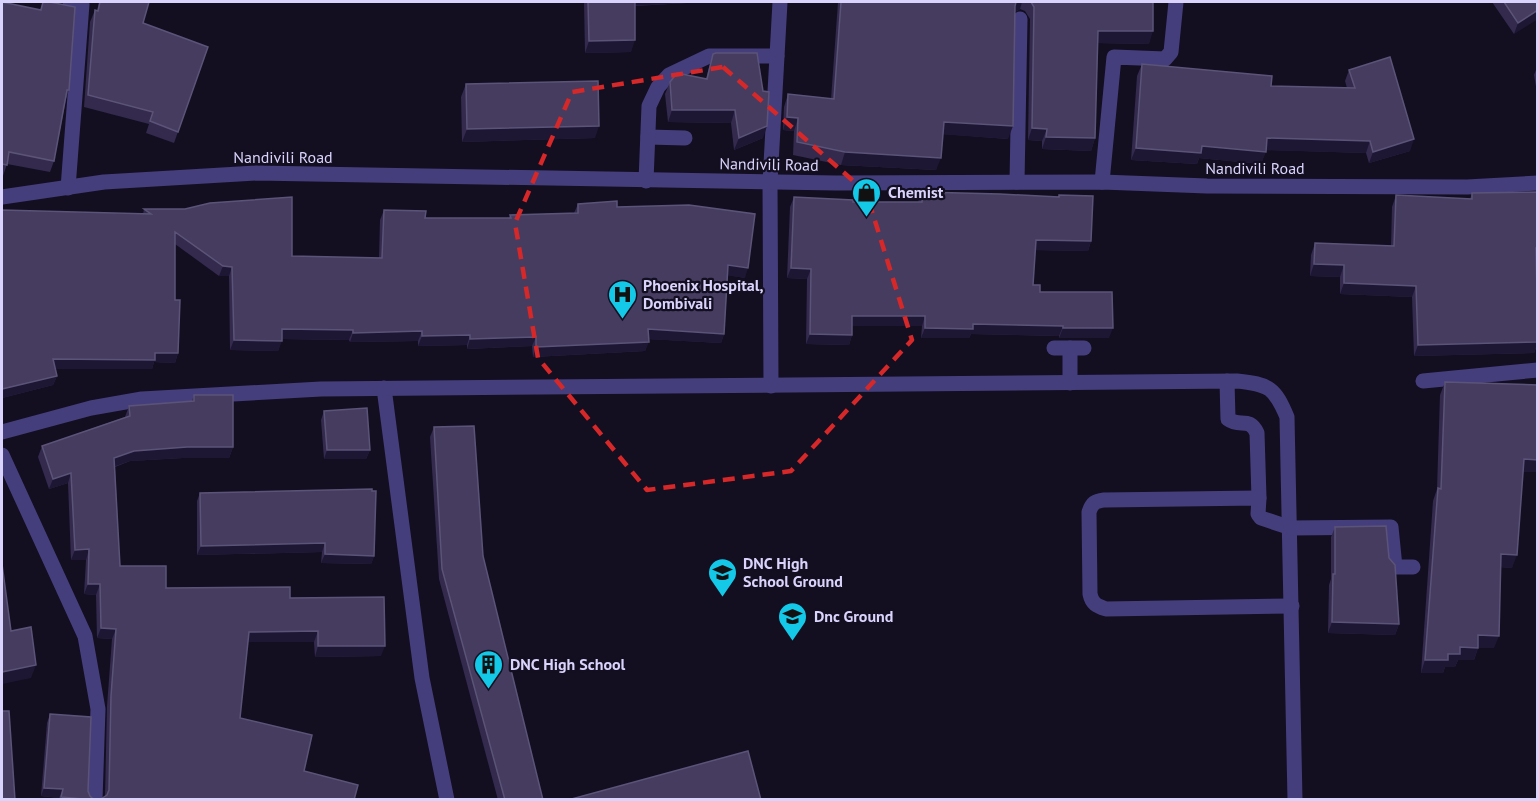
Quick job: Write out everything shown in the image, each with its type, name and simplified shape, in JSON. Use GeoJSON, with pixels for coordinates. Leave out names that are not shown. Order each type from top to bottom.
{"type":"FeatureCollection","features":[{"type":"Feature","properties":{"kind":"street"},"geometry":{"type":"LineString","coordinates":[[68,189],[78,2]]}},
{"type":"Feature","properties":{"kind":"street"},"geometry":{"type":"LineString","coordinates":[[771,386],[770,182],[780,2]]}},
{"type":"Feature","properties":{"kind":"street"},"geometry":{"type":"LineString","coordinates":[[1102,182],[1114,57],[1165,59],[1171,52],[1176,2]]}},
{"type":"Feature","properties":{"kind":"street"},"geometry":{"type":"LineString","coordinates":[[1017,182],[1020,19]]}},
{"type":"Feature","properties":{"kind":"street"},"geometry":{"type":"LineString","coordinates":[[646,181],[649,106],[658,87],[669,75],[709,56],[777,56]]}},
{"type":"Feature","properties":{"kind":"street"},"geometry":{"type":"LineString","coordinates":[[648,137],[685,138]]}},
{"type":"Feature","properties":{"kind":"street","name":"Nandivili Road"},"geometry":{"type":"LineString","coordinates":[[2,197],[104,183],[256,173],[646,181],[1102,182],[1207,186],[1467,187],[1538,183]]}},
{"type":"Feature","properties":{"kind":"street"},"geometry":{"type":"LineString","coordinates":[[1054,348],[1077,348],[1070,383]]}},
{"type":"Feature","properties":{"kind":"street"},"geometry":{"type":"LineString","coordinates":[[1423,381],[1538,370]]}},
{"type":"Feature","properties":{"kind":"street"},"geometry":{"type":"LineString","coordinates":[[1227,381],[1228,419],[1233,422],[1248,423],[1257,433],[1258,514],[1261,518],[1291,528],[1391,527],[1395,567],[1413,567]]}},
{"type":"Feature","properties":{"kind":"street"},"geometry":{"type":"LineString","coordinates":[[2,432],[91,408],[142,399],[321,389],[1253,382],[1269,388],[1280,398],[1287,417],[1295,800]]}},
{"type":"Feature","properties":{"kind":"street"},"geometry":{"type":"LineString","coordinates":[[384,388],[422,678],[447,800]]}},
{"type":"Feature","properties":{"kind":"street"},"geometry":{"type":"LineString","coordinates":[[2,455],[85,636],[98,709],[95,800]]}},
{"type":"Feature","properties":{"kind":"street"},"geometry":{"type":"LineString","coordinates":[[1259,498],[1096,501],[1089,512],[1092,601],[1106,609],[1292,606]]}},
{"type":"Feature","properties":{"kind":"highlighted area"},"geometry":{"type":"Polygon","coordinates":[[[723,67],[866,192],[912,340],[791,471],[647,490],[538,358],[515,223],[572,92],[723,67]]]}},
{"type":"Feature","properties":{"kind":"building"},"geometry":{"type":"Polygon","coordinates":[[[2,2],[41,10],[43,2],[75,7],[69,90],[67,90],[54,161],[9,152],[7,165],[2,164],[2,2]]]}},
{"type":"Feature","properties":{"kind":"building"},"geometry":{"type":"Polygon","coordinates":[[[100,2],[149,2],[143,23],[208,47],[178,132],[150,121],[153,112],[88,95],[95,10],[98,11],[100,2]]]}},
{"type":"Feature","properties":{"kind":"building"},"geometry":{"type":"Polygon","coordinates":[[[588,2],[635,2],[635,40],[589,41],[588,2]]]}},
{"type":"Feature","properties":{"kind":"building"},"geometry":{"type":"Polygon","coordinates":[[[841,2],[1016,2],[1013,126],[944,122],[941,158],[845,152],[797,142],[798,118],[787,117],[788,94],[834,99],[841,2]]]}},
{"type":"Feature","properties":{"kind":"building"},"geometry":{"type":"Polygon","coordinates":[[[1031,2],[1153,2],[1153,31],[1098,31],[1095,138],[1046,137],[1047,129],[1032,128],[1034,7],[1031,2]]]}},
{"type":"Feature","properties":{"kind":"building"},"geometry":{"type":"Polygon","coordinates":[[[1504,2],[1538,2],[1538,10],[1518,23],[1504,2]]]}},
{"type":"Feature","properties":{"kind":"building"},"geometry":{"type":"Polygon","coordinates":[[[757,53],[763,91],[769,92],[767,126],[739,138],[735,110],[672,110],[670,82],[677,73],[707,79],[713,54],[757,53]]]}},
{"type":"Feature","properties":{"kind":"building"},"geometry":{"type":"Polygon","coordinates":[[[1390,57],[1414,139],[1373,152],[1370,141],[1267,138],[1266,152],[1202,146],[1201,153],[1136,148],[1142,64],[1272,76],[1271,86],[1355,88],[1349,70],[1390,57]]]}},
{"type":"Feature","properties":{"kind":"building"},"geometry":{"type":"Polygon","coordinates":[[[598,81],[599,126],[467,129],[466,84],[598,81]]]}},
{"type":"Feature","properties":{"kind":"building"},"geometry":{"type":"Polygon","coordinates":[[[922,192],[1093,196],[1091,241],[1036,240],[1033,285],[1040,285],[1040,292],[1112,292],[1113,328],[973,324],[973,329],[925,328],[925,316],[852,316],[852,335],[810,334],[811,269],[791,268],[794,197],[853,200],[853,202],[922,202],[922,192]]]}},
{"type":"Feature","properties":{"kind":"building"},"geometry":{"type":"Polygon","coordinates":[[[1538,192],[1538,248],[1536,248],[1538,342],[1418,345],[1416,286],[1344,283],[1344,265],[1314,264],[1315,243],[1394,246],[1396,195],[1472,199],[1472,193],[1538,192]]]}},
{"type":"Feature","properties":{"kind":"building"},"geometry":{"type":"Polygon","coordinates":[[[292,197],[292,256],[382,258],[384,210],[426,211],[425,218],[511,218],[510,215],[578,213],[578,204],[617,201],[617,207],[689,205],[755,214],[748,268],[728,265],[724,334],[648,329],[649,342],[536,347],[536,337],[470,339],[470,335],[422,336],[422,331],[353,333],[353,330],[282,329],[282,341],[234,340],[232,267],[223,266],[175,232],[175,300],[180,300],[178,353],[155,353],[155,360],[53,359],[57,376],[2,389],[2,210],[151,214],[144,209],[185,209],[210,203],[292,197]]]}},
{"type":"Feature","properties":{"kind":"building"},"geometry":{"type":"Polygon","coordinates":[[[1445,382],[1538,385],[1538,460],[1524,459],[1517,555],[1501,554],[1499,636],[1478,635],[1478,648],[1460,647],[1460,654],[1448,654],[1448,660],[1425,660],[1438,488],[1441,489],[1445,382]]]}},
{"type":"Feature","properties":{"kind":"building"},"geometry":{"type":"Polygon","coordinates":[[[194,395],[233,395],[233,447],[187,447],[134,451],[114,458],[120,566],[166,566],[166,588],[290,587],[290,598],[384,597],[385,646],[318,646],[318,631],[249,632],[240,718],[312,735],[304,771],[358,785],[354,800],[101,799],[107,795],[109,790],[111,696],[116,629],[101,628],[100,584],[88,584],[89,549],[75,550],[71,473],[53,479],[42,446],[130,416],[129,406],[194,401],[194,395]]]}},
{"type":"Feature","properties":{"kind":"building"},"geometry":{"type":"Polygon","coordinates":[[[367,408],[370,450],[327,450],[324,411],[367,408]]]}},
{"type":"Feature","properties":{"kind":"building","name":"DNC High School"},"geometry":{"type":"Polygon","coordinates":[[[474,426],[483,556],[543,800],[505,800],[442,569],[434,427],[474,426]]]}},
{"type":"Feature","properties":{"kind":"building"},"geometry":{"type":"Polygon","coordinates":[[[372,489],[376,491],[374,556],[325,554],[325,543],[201,546],[200,493],[372,489]]]}},
{"type":"Feature","properties":{"kind":"building"},"geometry":{"type":"Polygon","coordinates":[[[1386,526],[1389,558],[1395,565],[1399,624],[1332,622],[1335,527],[1386,526]]]}},
{"type":"Feature","properties":{"kind":"building"},"geometry":{"type":"Polygon","coordinates":[[[2,564],[11,631],[31,627],[36,665],[2,672],[2,564]]]}},
{"type":"Feature","properties":{"kind":"building"},"geometry":{"type":"Polygon","coordinates":[[[2,711],[9,711],[15,800],[2,800],[2,711]]]}},
{"type":"Feature","properties":{"kind":"building"},"geometry":{"type":"Polygon","coordinates":[[[50,714],[91,717],[88,791],[94,800],[61,797],[63,789],[44,788],[50,714]]]}},
{"type":"Feature","properties":{"kind":"building"},"geometry":{"type":"Polygon","coordinates":[[[748,751],[761,800],[568,800],[748,751]]]}},
{"type":"Feature","properties":{"kind":"place","name":"Chemist"},"geometry":{"type":"Point","coordinates":[867,218]}},
{"type":"Feature","properties":{"kind":"place","name":"Phoenix Hospital, Dombivali"},"geometry":{"type":"Point","coordinates":[622,320]}},
{"type":"Feature","properties":{"kind":"place","name":"DNC High School Ground"},"geometry":{"type":"Point","coordinates":[722,598]}},
{"type":"Feature","properties":{"kind":"place","name":"Dnc Ground"},"geometry":{"type":"Point","coordinates":[793,642]}},
{"type":"Feature","properties":{"kind":"place","name":"DNC High School"},"geometry":{"type":"Point","coordinates":[489,690]}}]}
